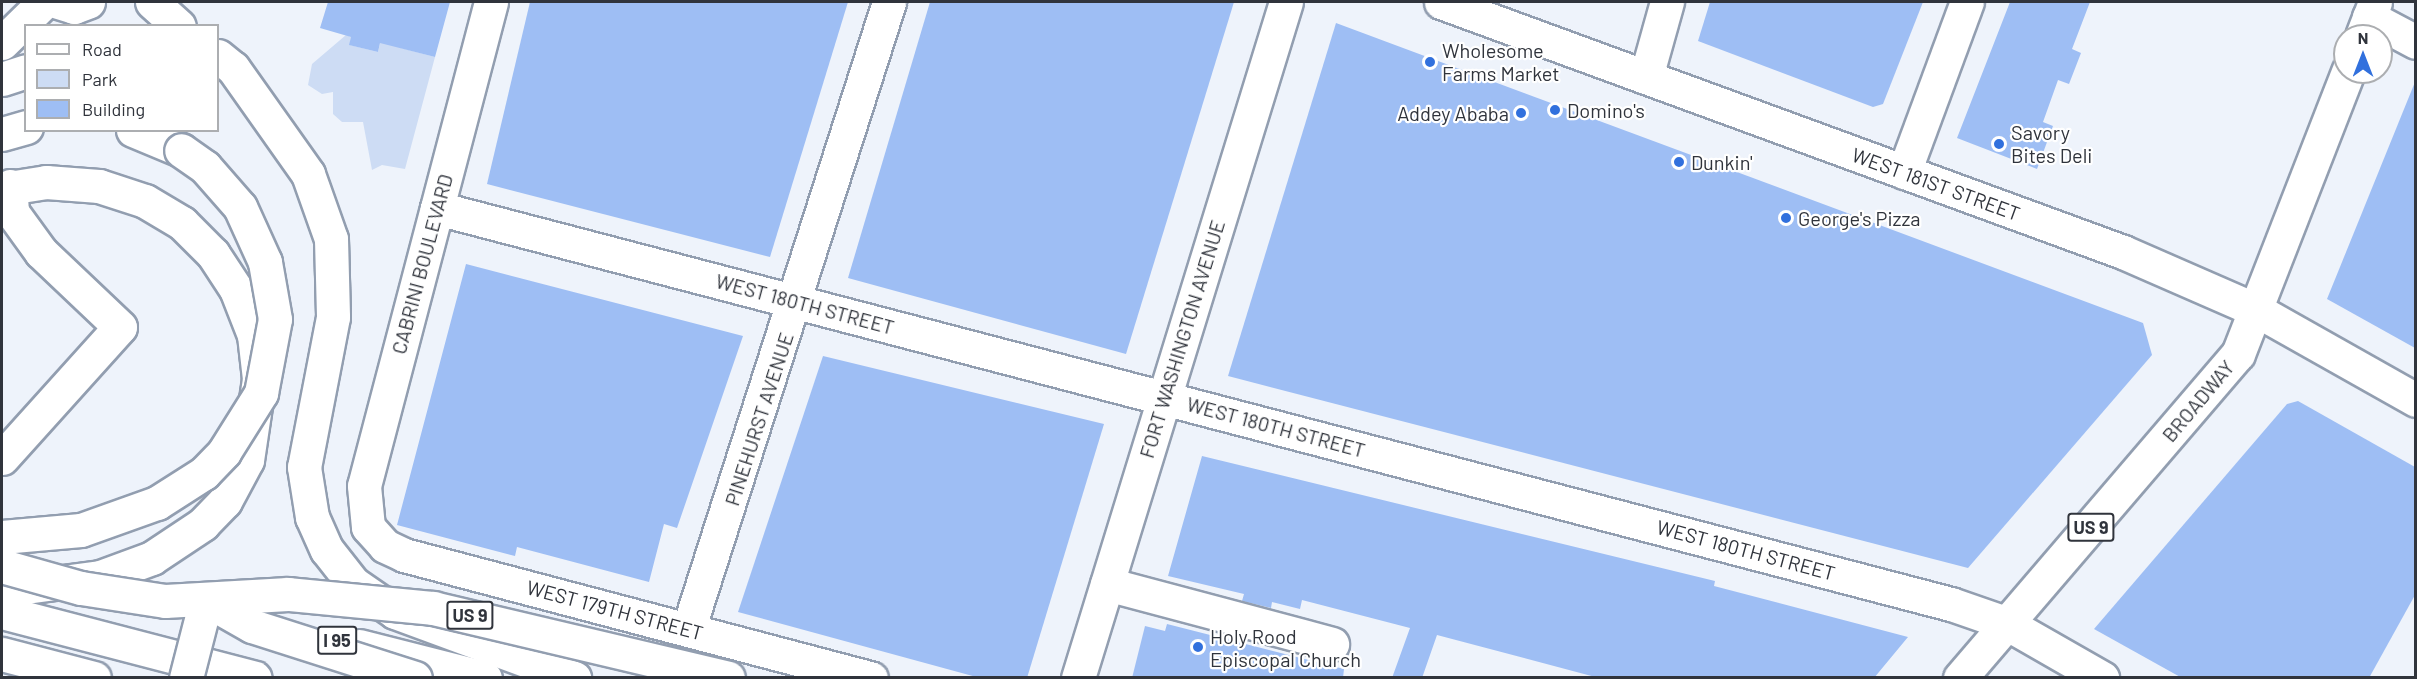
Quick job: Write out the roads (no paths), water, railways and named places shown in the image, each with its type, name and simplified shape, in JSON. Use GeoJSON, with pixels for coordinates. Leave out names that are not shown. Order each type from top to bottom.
{"type":"FeatureCollection","features":[{"type":"Feature","properties":{"kind":"main road"},"geometry":{"type":"LineString","coordinates":[[2,43],[44,2]]}},
{"type":"Feature","properties":{"kind":"main road"},"geometry":{"type":"LineString","coordinates":[[58,2],[74,7],[88,2]]}},
{"type":"Feature","properties":{"kind":"main road"},"geometry":{"type":"LineString","coordinates":[[152,2],[177,24]]}},
{"type":"Feature","properties":{"kind":"main road","name":"CABRINI BOULEVARD"},"geometry":{"type":"LineString","coordinates":[[368,527],[364,486],[491,2]]}},
{"type":"Feature","properties":{"kind":"main road","name":"PINEHURST AVENUE"},"geometry":{"type":"LineString","coordinates":[[688,630],[797,302],[889,2]]}},
{"type":"Feature","properties":{"kind":"main road","name":"FORT WASHINGTON AVENUE"},"geometry":{"type":"LineString","coordinates":[[1078,678],[1286,2]]}},
{"type":"Feature","properties":{"kind":"main road","name":"WEST 181ST STREET"},"geometry":{"type":"LineString","coordinates":[[1441,2],[2205,283],[2415,400]]}},
{"type":"Feature","properties":{"kind":"main road"},"geometry":{"type":"LineString","coordinates":[[1646,77],[1667,2]]}},
{"type":"Feature","properties":{"kind":"main road"},"geometry":{"type":"LineString","coordinates":[[1904,172],[1967,2]]}},
{"type":"Feature","properties":{"kind":"main road"},"geometry":{"type":"LineString","coordinates":[[2368,18],[2415,42]]}},
{"type":"Feature","properties":{"kind":"main road"},"geometry":{"type":"LineString","coordinates":[[219,57],[233,68],[316,190],[333,253],[333,317],[304,467],[312,518],[327,550],[353,583],[395,612],[574,678]]}},
{"type":"Feature","properties":{"kind":"main road"},"geometry":{"type":"LineString","coordinates":[[2,79],[24,72]]}},
{"type":"Feature","properties":{"kind":"main road","name":"BROADWAY"},"geometry":{"type":"LineString","coordinates":[[1960,678],[2238,354],[2258,311],[2343,84]]}},
{"type":"Feature","properties":{"kind":"main road"},"geometry":{"type":"LineString","coordinates":[[219,88],[274,128]]}},
{"type":"Feature","properties":{"kind":"main road"},"geometry":{"type":"LineString","coordinates":[[2,134],[24,128]]}},
{"type":"Feature","properties":{"kind":"main road"},"geometry":{"type":"LineString","coordinates":[[2,537],[81,530],[158,503],[218,459],[261,393],[275,319],[265,262],[240,207],[205,167],[181,150],[138,132]]}},
{"type":"Feature","properties":{"kind":"main road"},"geometry":{"type":"LineString","coordinates":[[2,458],[120,327],[41,252],[12,212],[6,188],[66,182],[114,190],[153,205],[194,232],[243,303],[257,349],[260,396],[254,438],[241,474],[220,507],[191,535],[152,558],[100,577],[2,590]]}},
{"type":"Feature","properties":{"kind":"main road","name":"WEST 180TH STREET"},"geometry":{"type":"LineString","coordinates":[[437,208],[1951,604],[2006,623],[2102,678]]}},
{"type":"Feature","properties":{"kind":"main road","name":"WEST 179TH STREET"},"geometry":{"type":"LineString","coordinates":[[368,527],[385,546],[404,555],[871,678]]}},
{"type":"Feature","properties":{"kind":"main road","name":"I 95"},"geometry":{"type":"LineString","coordinates":[[2,556],[198,602],[485,678]]}},
{"type":"Feature","properties":{"kind":"main road","name":"US 9"},"geometry":{"type":"LineString","coordinates":[[2,566],[125,596],[198,602],[288,594],[388,601],[523,625],[728,678]]}},
{"type":"Feature","properties":{"kind":"main road"},"geometry":{"type":"LineString","coordinates":[[1107,584],[1332,644]]}},
{"type":"Feature","properties":{"kind":"main road"},"geometry":{"type":"LineString","coordinates":[[186,678],[198,602],[252,626],[415,678]]}},
{"type":"Feature","properties":{"kind":"main road"},"geometry":{"type":"LineString","coordinates":[[2,612],[255,678]]}},
{"type":"Feature","properties":{"kind":"main road"},"geometry":{"type":"LineString","coordinates":[[2,654],[46,678]]}},
{"type":"Feature","properties":{"kind":"main road"},"geometry":{"type":"LineString","coordinates":[[2,654],[94,678]]}},
{"type":"Feature","properties":{"kind":"place","name":"Wholesome Farms Market"},"geometry":{"type":"Point","coordinates":[1430,62]}},
{"type":"Feature","properties":{"kind":"place","name":"Domino's"},"geometry":{"type":"Point","coordinates":[1555,110]}},
{"type":"Feature","properties":{"kind":"place","name":"Addey Ababa"},"geometry":{"type":"Point","coordinates":[1521,113]}},
{"type":"Feature","properties":{"kind":"place","name":"Savory Bites Deli"},"geometry":{"type":"Point","coordinates":[1999,144]}},
{"type":"Feature","properties":{"kind":"place","name":"Dunkin'"},"geometry":{"type":"Point","coordinates":[1679,162]}},
{"type":"Feature","properties":{"kind":"place","name":"George's Pizza"},"geometry":{"type":"Point","coordinates":[1786,218]}},
{"type":"Feature","properties":{"kind":"place","name":"Holy Rood Episcopal Church"},"geometry":{"type":"Point","coordinates":[1198,647]}}]}
